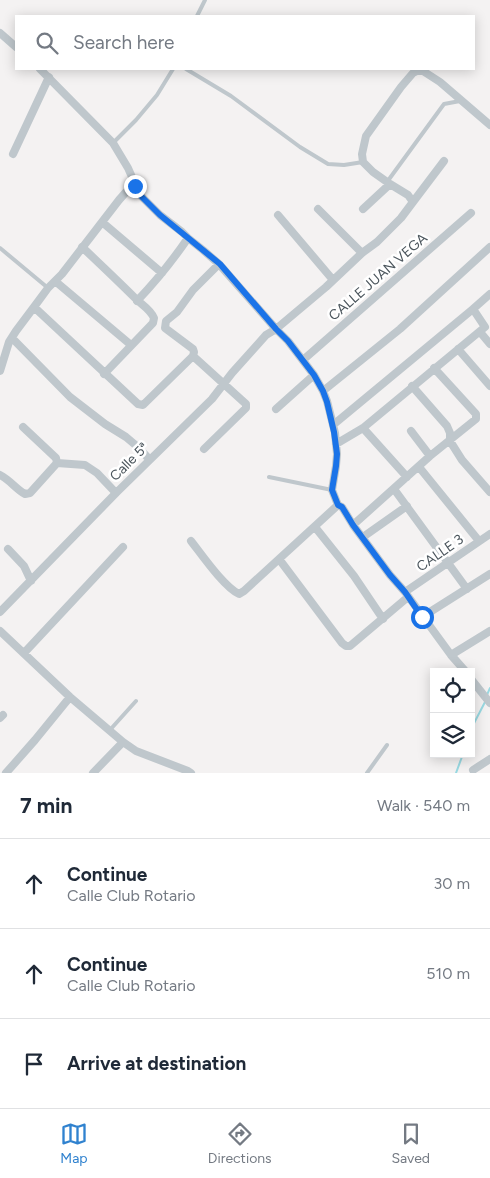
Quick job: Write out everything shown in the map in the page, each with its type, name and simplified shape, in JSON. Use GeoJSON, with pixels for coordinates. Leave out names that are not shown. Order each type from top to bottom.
{"type":"FeatureCollection","features":[{"type":"Feature","properties":{"kind":"street"},"geometry":{"type":"LineString","coordinates":[[0,32],[15,46]]}},
{"type":"Feature","properties":{"kind":"street"},"geometry":{"type":"LineString","coordinates":[[41,70],[112,143],[128,168],[140,195],[160,215],[220,264],[288,341],[314,375],[323,391],[333,425],[336,444],[336,466],[332,490],[338,505],[342,507],[390,575],[462,668]]}},
{"type":"Feature","properties":{"kind":"street"},"geometry":{"type":"LineString","coordinates":[[413,202],[408,195],[388,183],[362,162],[366,136],[412,73],[423,71],[440,82],[490,125]]}},
{"type":"Feature","properties":{"kind":"street"},"geometry":{"type":"LineString","coordinates":[[13,154],[49,77]]}},
{"type":"Feature","properties":{"kind":"street","name":"Calle 5ª"},"geometry":{"type":"LineString","coordinates":[[0,612],[116,492],[212,399],[266,335],[276,329],[377,242],[401,218],[444,161]]}},
{"type":"Feature","properties":{"kind":"street"},"geometry":{"type":"LineString","coordinates":[[364,209],[388,183]]}},
{"type":"Feature","properties":{"kind":"street"},"geometry":{"type":"LineString","coordinates":[[0,371],[16,331],[48,288],[126,192],[135,186]]}},
{"type":"Feature","properties":{"kind":"street"},"geometry":{"type":"LineString","coordinates":[[318,209],[362,253]]}},
{"type":"Feature","properties":{"kind":"street","name":"CALLE JUAN VEGA"},"geometry":{"type":"LineString","coordinates":[[303,360],[470,213]]}},
{"type":"Feature","properties":{"kind":"street"},"geometry":{"type":"LineString","coordinates":[[278,215],[333,280]]}},
{"type":"Feature","properties":{"kind":"street"},"geometry":{"type":"LineString","coordinates":[[102,222],[162,273]]}},
{"type":"Feature","properties":{"kind":"street"},"geometry":{"type":"LineString","coordinates":[[137,300],[162,273],[188,238]]}},
{"type":"Feature","properties":{"kind":"street"},"geometry":{"type":"LineString","coordinates":[[34,308],[138,404],[143,404],[172,374],[193,356],[193,349],[154,318],[150,310],[82,247]]}},
{"type":"Feature","properties":{"kind":"street"},"geometry":{"type":"LineString","coordinates":[[323,391],[400,330],[490,247]]}},
{"type":"Feature","properties":{"kind":"street"},"geometry":{"type":"LineString","coordinates":[[165,325],[166,321],[177,312],[193,290],[220,264]]}},
{"type":"Feature","properties":{"kind":"street"},"geometry":{"type":"LineString","coordinates":[[55,281],[131,345]]}},
{"type":"Feature","properties":{"kind":"street"},"geometry":{"type":"LineString","coordinates":[[333,425],[490,294]]}},
{"type":"Feature","properties":{"kind":"street"},"geometry":{"type":"LineString","coordinates":[[336,444],[363,428],[480,332],[485,327],[473,309]]}},
{"type":"Feature","properties":{"kind":"street"},"geometry":{"type":"LineString","coordinates":[[104,374],[153,323],[154,318]]}},
{"type":"Feature","properties":{"kind":"street"},"geometry":{"type":"LineString","coordinates":[[480,332],[490,344]]}},
{"type":"Feature","properties":{"kind":"street"},"geometry":{"type":"LineString","coordinates":[[12,338],[70,397],[105,424],[126,437],[149,460]]}},
{"type":"Feature","properties":{"kind":"street"},"geometry":{"type":"LineString","coordinates":[[458,349],[490,386]]}},
{"type":"Feature","properties":{"kind":"street"},"geometry":{"type":"LineString","coordinates":[[193,356],[247,406],[204,449]]}},
{"type":"Feature","properties":{"kind":"street"},"geometry":{"type":"LineString","coordinates":[[353,525],[430,456],[476,419],[476,414],[434,368]]}},
{"type":"Feature","properties":{"kind":"street"},"geometry":{"type":"LineString","coordinates":[[276,409],[314,375]]}},
{"type":"Feature","properties":{"kind":"street"},"geometry":{"type":"LineString","coordinates":[[412,386],[447,426],[450,433],[450,441],[462,460],[490,492]]}},
{"type":"Feature","properties":{"kind":"street"},"geometry":{"type":"LineString","coordinates":[[23,427],[56,458],[57,463]]}},
{"type":"Feature","properties":{"kind":"street"},"geometry":{"type":"LineString","coordinates":[[363,428],[406,478]]}},
{"type":"Feature","properties":{"kind":"street"},"geometry":{"type":"LineString","coordinates":[[411,431],[430,456]]}},
{"type":"Feature","properties":{"kind":"street"},"geometry":{"type":"LineString","coordinates":[[0,475],[4,476],[19,491],[25,494],[30,493],[57,463]]}},
{"type":"Feature","properties":{"kind":"street"},"geometry":{"type":"LineString","coordinates":[[57,463],[85,465],[97,473],[116,492]]}},
{"type":"Feature","properties":{"kind":"street"},"geometry":{"type":"LineString","coordinates":[[419,467],[479,541]]}},
{"type":"Feature","properties":{"kind":"street"},"geometry":{"type":"LineString","coordinates":[[394,489],[467,589]]}},
{"type":"Feature","properties":{"kind":"street"},"geometry":{"type":"LineString","coordinates":[[191,541],[214,570],[234,592],[239,594],[338,505]]}},
{"type":"Feature","properties":{"kind":"street"},"geometry":{"type":"LineString","coordinates":[[363,537],[406,506]]}},
{"type":"Feature","properties":{"kind":"street"},"geometry":{"type":"LineString","coordinates":[[315,527],[354,576],[383,619]]}},
{"type":"Feature","properties":{"kind":"street","name":"CALLE 3"},"geometry":{"type":"LineString","coordinates":[[279,559],[342,643],[350,646],[383,619],[406,595],[448,562],[490,534]]}},
{"type":"Feature","properties":{"kind":"street"},"geometry":{"type":"LineString","coordinates":[[24,653],[123,547]]}},
{"type":"Feature","properties":{"kind":"street"},"geometry":{"type":"LineString","coordinates":[[8,549],[24,566],[31,581]]}},
{"type":"Feature","properties":{"kind":"street"},"geometry":{"type":"LineString","coordinates":[[422,617],[490,574]]}},
{"type":"Feature","properties":{"kind":"street"},"geometry":{"type":"LineString","coordinates":[[451,655],[490,631]]}},
{"type":"Feature","properties":{"kind":"street"},"geometry":{"type":"LineString","coordinates":[[0,632],[122,742],[136,752],[188,772]]}},
{"type":"Feature","properties":{"kind":"street"},"geometry":{"type":"LineString","coordinates":[[475,684],[489,702]]}},
{"type":"Feature","properties":{"kind":"street"},"geometry":{"type":"LineString","coordinates":[[6,773],[70,697]]}},
{"type":"Feature","properties":{"kind":"street"},"geometry":{"type":"LineString","coordinates":[[93,773],[122,742]]}},
{"type":"Feature","properties":{"kind":"street"},"geometry":{"type":"LineString","coordinates":[[473,770],[490,759]]}},
{"type":"Feature","properties":{"kind":"lane"},"geometry":{"type":"LineString","coordinates":[[198,15],[205,0]]}},
{"type":"Feature","properties":{"kind":"lane"},"geometry":{"type":"LineString","coordinates":[[112,143],[157,96],[172,70]]}},
{"type":"Feature","properties":{"kind":"lane"},"geometry":{"type":"LineString","coordinates":[[188,70],[231,96],[300,147],[328,164],[344,166],[362,162]]}},
{"type":"Feature","properties":{"kind":"lane"},"geometry":{"type":"LineString","coordinates":[[388,183],[444,104],[462,100]]}},
{"type":"Feature","properties":{"kind":"lane"},"geometry":{"type":"LineString","coordinates":[[0,248],[48,288]]}},
{"type":"Feature","properties":{"kind":"lane"},"geometry":{"type":"LineString","coordinates":[[269,477],[332,490]]}},
{"type":"Feature","properties":{"kind":"lane"},"geometry":{"type":"LineString","coordinates":[[109,731],[136,701]]}},
{"type":"Feature","properties":{"kind":"lane"},"geometry":{"type":"LineString","coordinates":[[367,773],[388,745]]}},
{"type":"Feature","properties":{"kind":"waterway"},"geometry":{"type":"LineString","coordinates":[[487,695],[490,688]]}},
{"type":"Feature","properties":{"kind":"waterway"},"geometry":{"type":"LineString","coordinates":[[475,721],[485,702]]}},
{"type":"Feature","properties":{"kind":"waterway"},"geometry":{"type":"LineString","coordinates":[[456,773],[462,758]]}},
{"type":"Feature","properties":{"kind":"route"},"geometry":{"type":"LineString","coordinates":[[135,186],[140,195],[160,215],[220,264],[288,341],[314,375],[323,391],[332,418],[337,454],[333,494],[338,505],[342,507],[374,554],[405,592],[422,617]]}}]}
